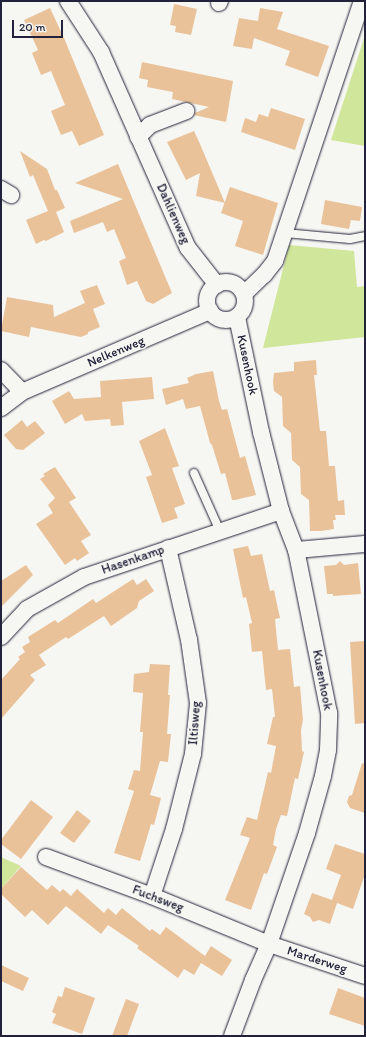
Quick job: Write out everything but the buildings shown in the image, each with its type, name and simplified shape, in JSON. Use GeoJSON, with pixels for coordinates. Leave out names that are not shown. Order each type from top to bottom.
{"type":"FeatureCollection","features":[{"type":"Feature","properties":{"kind":"street","name":"Dahlienweg"},"geometry":{"type":"LineString","coordinates":[[68,1],[101,52],[188,248],[217,284]]}},
{"type":"Feature","properties":{"kind":"street"},"geometry":{"type":"LineString","coordinates":[[210,311],[208,307],[208,294],[217,284],[231,283],[239,287],[244,294],[264,275],[274,261],[285,233],[362,1]]}},
{"type":"Feature","properties":{"kind":"street"},"geometry":{"type":"LineString","coordinates":[[138,137],[150,125],[186,110]]}},
{"type":"Feature","properties":{"kind":"street","name":"Kusenhook"},"geometry":{"type":"LineString","coordinates":[[210,311],[218,318],[224,320],[237,317],[244,309],[244,294]]}},
{"type":"Feature","properties":{"kind":"street","name":"Nelkenweg"},"geometry":{"type":"LineString","coordinates":[[1,408],[22,392],[210,311]]}},
{"type":"Feature","properties":{"kind":"street","name":"Kusenhook"},"geometry":{"type":"LineString","coordinates":[[232,1036],[253,980],[269,944],[307,833],[323,776],[328,750],[329,713],[296,550],[281,511],[261,432],[237,317]]}},
{"type":"Feature","properties":{"kind":"street"},"geometry":{"type":"LineString","coordinates":[[1,370],[22,392]]}},
{"type":"Feature","properties":{"kind":"street","name":"Hasenkamp"},"geometry":{"type":"LineString","coordinates":[[1,637],[27,609],[84,577],[281,511]]}},
{"type":"Feature","properties":{"kind":"street"},"geometry":{"type":"LineString","coordinates":[[296,550],[365,544]]}},
{"type":"Feature","properties":{"kind":"street","name":"Iltisweg"},"geometry":{"type":"LineString","coordinates":[[152,896],[174,829],[193,754],[198,703],[189,640],[168,548]]}},
{"type":"Feature","properties":{"kind":"street","name":"Fuchsweg"},"geometry":{"type":"LineString","coordinates":[[46,857],[152,896],[269,944]]}},
{"type":"Feature","properties":{"kind":"street","name":"Marderweg"},"geometry":{"type":"LineString","coordinates":[[269,944],[365,976]]}},
{"type":"Feature","properties":{"kind":"lane"},"geometry":{"type":"LineString","coordinates":[[285,233],[350,239],[365,236]]}},
{"type":"Feature","properties":{"kind":"lane"},"geometry":{"type":"LineString","coordinates":[[194,473],[220,531]]}},
{"type":"Feature","properties":{"kind":"green space"},"geometry":{"type":"Polygon","coordinates":[[[365,35],[365,146],[331,140],[365,35]]]}},
{"type":"Feature","properties":{"kind":"green space"},"geometry":{"type":"Polygon","coordinates":[[[289,245],[354,251],[357,287],[365,286],[365,337],[263,348],[289,245]]]}},
{"type":"Feature","properties":{"kind":"green space"},"geometry":{"type":"Polygon","coordinates":[[[1,857],[21,866],[1,889],[1,857]]]}}]}
